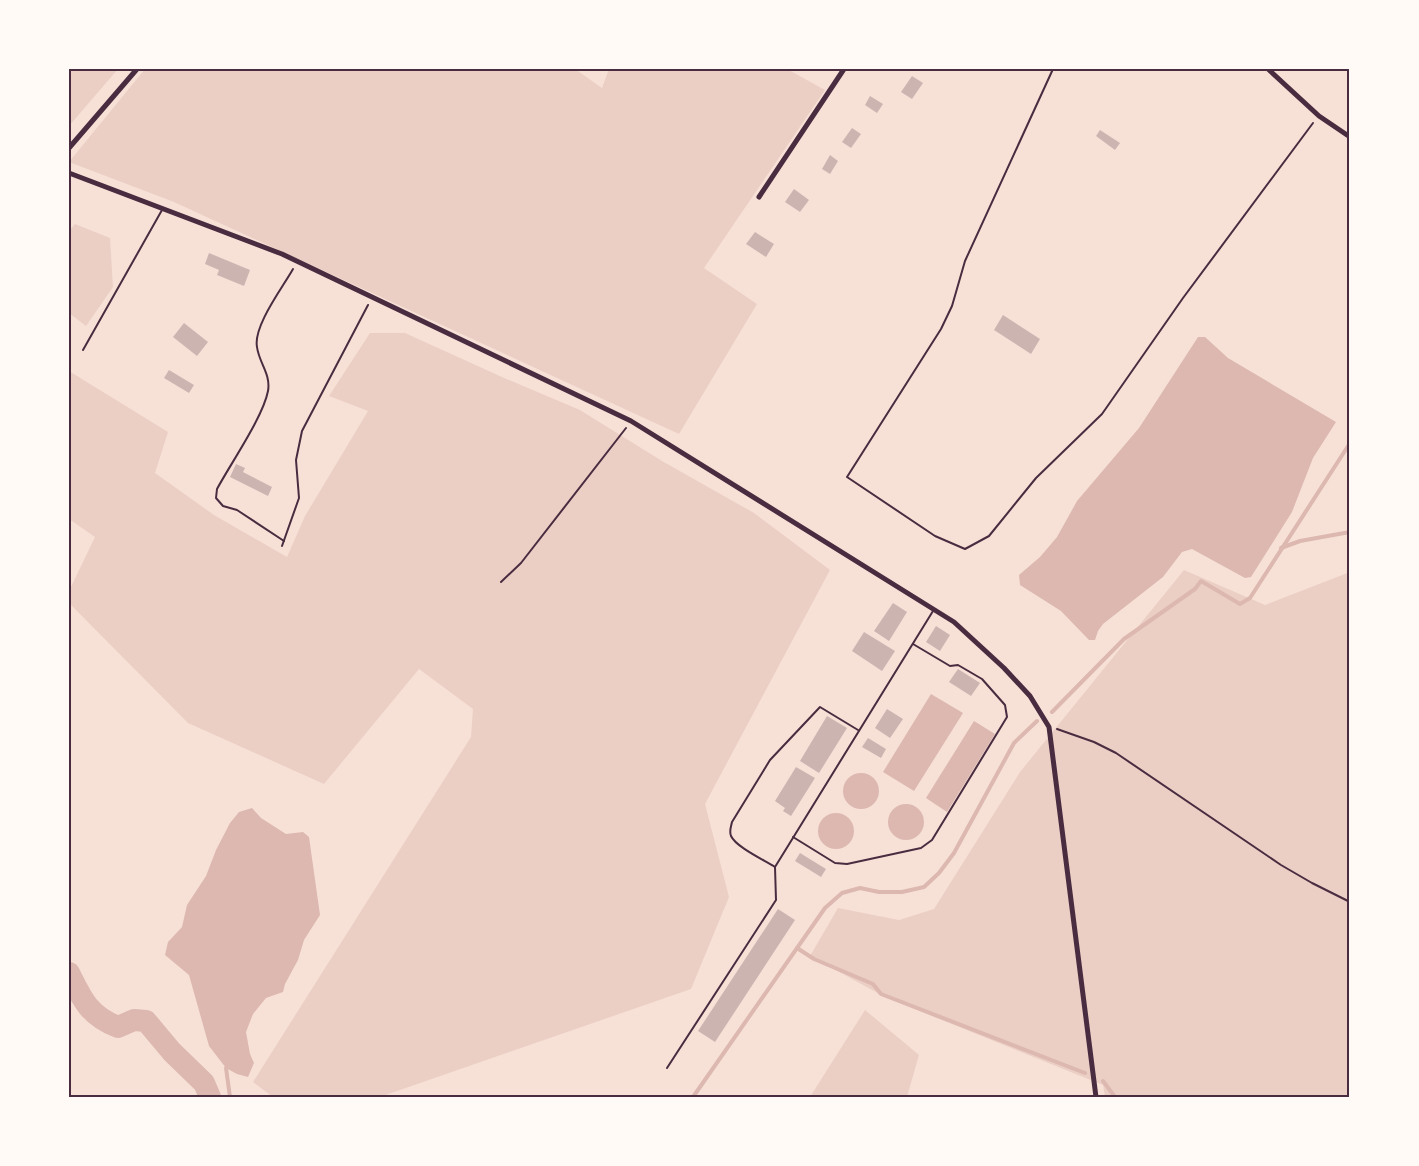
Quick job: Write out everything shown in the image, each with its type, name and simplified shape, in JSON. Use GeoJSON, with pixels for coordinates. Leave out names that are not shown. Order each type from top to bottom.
{"type":"FeatureCollection","features":[{"type":"Feature","properties":{"kind":"street"},"geometry":{"type":"LineString","coordinates":[[69,148],[137,69]]}},
{"type":"Feature","properties":{"kind":"street"},"geometry":{"type":"LineString","coordinates":[[759,197],[844,69]]}},
{"type":"Feature","properties":{"kind":"street"},"geometry":{"type":"LineString","coordinates":[[1268,69],[1319,116],[1350,137]]}},
{"type":"Feature","properties":{"kind":"street"},"geometry":{"type":"LineString","coordinates":[[69,173],[297,261],[487,354],[632,421],[935,608],[954,622],[1004,668],[1030,696],[1049,727],[1096,1097]]}},
{"type":"Feature","properties":{"kind":"lane"},"geometry":{"type":"LineString","coordinates":[[83,350],[162,210]]}},
{"type":"Feature","properties":{"kind":"lane"},"geometry":{"type":"LineString","coordinates":[[666,1068],[776,900],[775,867],[935,608]]}},
{"type":"Feature","properties":{"kind":"lane"},"geometry":{"type":"LineString","coordinates":[[793,837],[835,862],[847,864],[921,848],[932,840],[1006,717],[1006,711],[1005,705],[982,679],[958,665],[950,666],[913,644]]}},
{"type":"Feature","properties":{"kind":"lane"},"geometry":{"type":"LineString","coordinates":[[775,867],[736,843],[731,837],[732,822],[771,760],[819,707],[859,730]]}},
{"type":"Feature","properties":{"kind":"path"},"geometry":{"type":"LineString","coordinates":[[1053,69],[965,261],[952,306],[941,329],[847,477],[935,536],[965,549],[989,536],[1035,478],[1102,414],[1183,298],[1319,116]]}},
{"type":"Feature","properties":{"kind":"path"},"geometry":{"type":"LineString","coordinates":[[284,540],[237,510],[223,506],[216,498],[217,489],[266,400],[269,377],[257,351],[256,340],[261,326],[297,261]]}},
{"type":"Feature","properties":{"kind":"path"},"geometry":{"type":"LineString","coordinates":[[282,546],[299,498],[296,460],[302,431],[372,297]]}},
{"type":"Feature","properties":{"kind":"path"},"geometry":{"type":"LineString","coordinates":[[501,582],[521,563],[632,421]]}},
{"type":"Feature","properties":{"kind":"path"},"geometry":{"type":"LineString","coordinates":[[1049,727],[1094,742],[1116,753],[1281,865],[1350,902]]}},
{"type":"Feature","properties":{"kind":"shaded area"},"geometry":{"type":"Polygon","coordinates":[[[69,69],[118,69],[69,126],[69,69]]]}},
{"type":"Feature","properties":{"kind":"shaded area"},"geometry":{"type":"Polygon","coordinates":[[[145,69],[575,69],[602,88],[609,69],[787,69],[825,90],[704,268],[757,304],[679,434],[174,202],[69,162],[145,69]]]}},
{"type":"Feature","properties":{"kind":"shaded area"},"geometry":{"type":"Polygon","coordinates":[[[75,224],[110,238],[113,287],[86,326],[69,313],[69,231],[75,224]]]}},
{"type":"Feature","properties":{"kind":"shaded area"},"geometry":{"type":"Polygon","coordinates":[[[370,333],[405,333],[580,410],[662,461],[754,513],[830,570],[705,804],[729,897],[691,989],[380,1097],[273,1097],[253,1082],[471,737],[473,709],[419,669],[324,784],[188,723],[69,603],[69,591],[95,537],[69,519],[69,371],[168,432],[155,473],[214,515],[287,557],[305,516],[368,411],[329,396],[370,333]]]}},
{"type":"Feature","properties":{"kind":"shaded area"},"geometry":{"type":"Polygon","coordinates":[[[1198,337],[1205,337],[1228,358],[1336,422],[1313,458],[1292,512],[1251,577],[1245,578],[1192,549],[1182,552],[1163,577],[1103,624],[1095,640],[1089,640],[1061,611],[1020,585],[1019,575],[1040,557],[1057,537],[1077,501],[1139,428],[1198,337]]]}},
{"type":"Feature","properties":{"kind":"shaded area"},"geometry":{"type":"Polygon","coordinates":[[[1184,570],[1265,605],[1350,572],[1350,1097],[1105,1097],[1103,1085],[885,997],[810,956],[838,908],[899,920],[934,909],[1020,772],[1184,570]]]}},
{"type":"Feature","properties":{"kind":"shaded area"},"geometry":{"type":"Polygon","coordinates":[[[931,694],[963,713],[914,791],[883,772],[931,694]]]}},
{"type":"Feature","properties":{"kind":"shaded area"},"geometry":{"type":"Polygon","coordinates":[[[974,721],[995,734],[947,812],[926,798],[974,721]]]}},
{"type":"Feature","properties":{"kind":"shaded area"},"geometry":{"type":"Polygon","coordinates":[[[861,773],[874,778],[879,791],[874,804],[861,809],[848,804],[843,791],[848,778],[861,773]]]}},
{"type":"Feature","properties":{"kind":"shaded area"},"geometry":{"type":"Polygon","coordinates":[[[906,804],[919,809],[924,822],[919,835],[906,840],[893,835],[888,822],[893,809],[906,804]]]}},
{"type":"Feature","properties":{"kind":"shaded area"},"geometry":{"type":"Polygon","coordinates":[[[252,808],[261,818],[286,834],[303,832],[309,837],[320,915],[304,940],[298,960],[283,992],[266,998],[253,1014],[246,1032],[254,1063],[248,1077],[226,1068],[209,1046],[189,975],[165,955],[168,942],[182,927],[187,905],[206,876],[230,823],[239,812],[252,808]]]}},
{"type":"Feature","properties":{"kind":"shaded area"},"geometry":{"type":"Polygon","coordinates":[[[836,813],[849,818],[854,831],[849,844],[836,849],[823,844],[818,831],[823,818],[836,813]]]}},
{"type":"Feature","properties":{"kind":"shaded area"},"geometry":{"type":"Polygon","coordinates":[[[865,1010],[919,1055],[907,1097],[810,1097],[865,1010]]]}},
{"type":"Feature","properties":{"kind":"building"},"geometry":{"type":"Polygon","coordinates":[[[912,76],[923,83],[912,99],[901,92],[912,76]]]}},
{"type":"Feature","properties":{"kind":"building"},"geometry":{"type":"Polygon","coordinates":[[[870,96],[883,104],[877,113],[865,105],[870,96]]]}},
{"type":"Feature","properties":{"kind":"building"},"geometry":{"type":"Polygon","coordinates":[[[852,128],[861,134],[851,148],[842,142],[852,128]]]}},
{"type":"Feature","properties":{"kind":"building"},"geometry":{"type":"Polygon","coordinates":[[[1100,130],[1120,143],[1115,150],[1096,136],[1100,130]]]}},
{"type":"Feature","properties":{"kind":"building"},"geometry":{"type":"Polygon","coordinates":[[[830,155],[838,161],[830,174],[822,169],[830,155]]]}},
{"type":"Feature","properties":{"kind":"building"},"geometry":{"type":"Polygon","coordinates":[[[794,189],[809,200],[800,212],[785,202],[794,189]]]}},
{"type":"Feature","properties":{"kind":"building"},"geometry":{"type":"Polygon","coordinates":[[[755,232],[774,244],[766,257],[746,244],[755,232]]]}},
{"type":"Feature","properties":{"kind":"building"},"geometry":{"type":"Polygon","coordinates":[[[209,253],[250,270],[244,286],[217,275],[219,270],[205,264],[209,253]]]}},
{"type":"Feature","properties":{"kind":"building"},"geometry":{"type":"Polygon","coordinates":[[[1003,315],[1040,339],[1031,354],[994,330],[1003,315]]]}},
{"type":"Feature","properties":{"kind":"building"},"geometry":{"type":"Polygon","coordinates":[[[184,323],[208,342],[197,356],[173,337],[184,323]]]}},
{"type":"Feature","properties":{"kind":"building"},"geometry":{"type":"Polygon","coordinates":[[[169,370],[194,385],[189,393],[164,378],[169,370]]]}},
{"type":"Feature","properties":{"kind":"building"},"geometry":{"type":"Polygon","coordinates":[[[236,464],[245,468],[243,472],[272,487],[268,496],[230,477],[236,464]]]}},
{"type":"Feature","properties":{"kind":"building"},"geometry":{"type":"Polygon","coordinates":[[[893,603],[907,612],[889,641],[874,631],[893,603]]]}},
{"type":"Feature","properties":{"kind":"building"},"geometry":{"type":"Polygon","coordinates":[[[936,626],[950,635],[940,651],[926,642],[936,626]]]}},
{"type":"Feature","properties":{"kind":"building"},"geometry":{"type":"Polygon","coordinates":[[[864,632],[895,651],[882,671],[852,651],[864,632]]]}},
{"type":"Feature","properties":{"kind":"building"},"geometry":{"type":"Polygon","coordinates":[[[958,669],[980,683],[971,696],[949,682],[958,669]]]}},
{"type":"Feature","properties":{"kind":"building"},"geometry":{"type":"Polygon","coordinates":[[[887,709],[903,719],[890,738],[875,728],[887,709]]]}},
{"type":"Feature","properties":{"kind":"building"},"geometry":{"type":"Polygon","coordinates":[[[827,716],[847,728],[819,773],[800,761],[827,716]]]}},
{"type":"Feature","properties":{"kind":"building"},"geometry":{"type":"Polygon","coordinates":[[[868,738],[886,749],[881,758],[862,747],[868,738]]]}},
{"type":"Feature","properties":{"kind":"building"},"geometry":{"type":"Polygon","coordinates":[[[796,767],[815,778],[791,816],[783,811],[785,808],[775,801],[796,767]]]}},
{"type":"Feature","properties":{"kind":"building"},"geometry":{"type":"Polygon","coordinates":[[[800,853],[826,869],[821,877],[795,861],[800,853]]]}},
{"type":"Feature","properties":{"kind":"building"},"geometry":{"type":"Polygon","coordinates":[[[778,909],[795,920],[715,1042],[698,1031],[778,909]]]}},
{"type":"Feature","properties":{"kind":"waterway"},"geometry":{"type":"LineString","coordinates":[[1052,712],[1124,639],[1195,589],[1201,581],[1240,604],[1250,598],[1350,443]]}},
{"type":"Feature","properties":{"kind":"waterway"},"geometry":{"type":"LineString","coordinates":[[1281,548],[1300,541],[1350,532]]}},
{"type":"Feature","properties":{"kind":"waterway"},"geometry":{"type":"LineString","coordinates":[[693,1097],[825,908],[842,893],[860,888],[879,892],[902,892],[924,887],[939,873],[954,853],[1014,743],[1037,721]]}},
{"type":"Feature","properties":{"kind":"waterway"},"geometry":{"type":"LineString","coordinates":[[797,948],[814,959],[873,984],[881,994],[1085,1073]]}},
{"type":"Feature","properties":{"kind":"waterway"},"geometry":{"type":"LineString","coordinates":[[69,973],[88,1006],[108,1023],[118,1027],[134,1020],[146,1021],[172,1052],[204,1083],[210,1097]]}},
{"type":"Feature","properties":{"kind":"waterway"},"geometry":{"type":"LineString","coordinates":[[226,1068],[230,1097]]}},
{"type":"Feature","properties":{"kind":"waterway"},"geometry":{"type":"LineString","coordinates":[[1103,1081],[1115,1097]]}}]}
